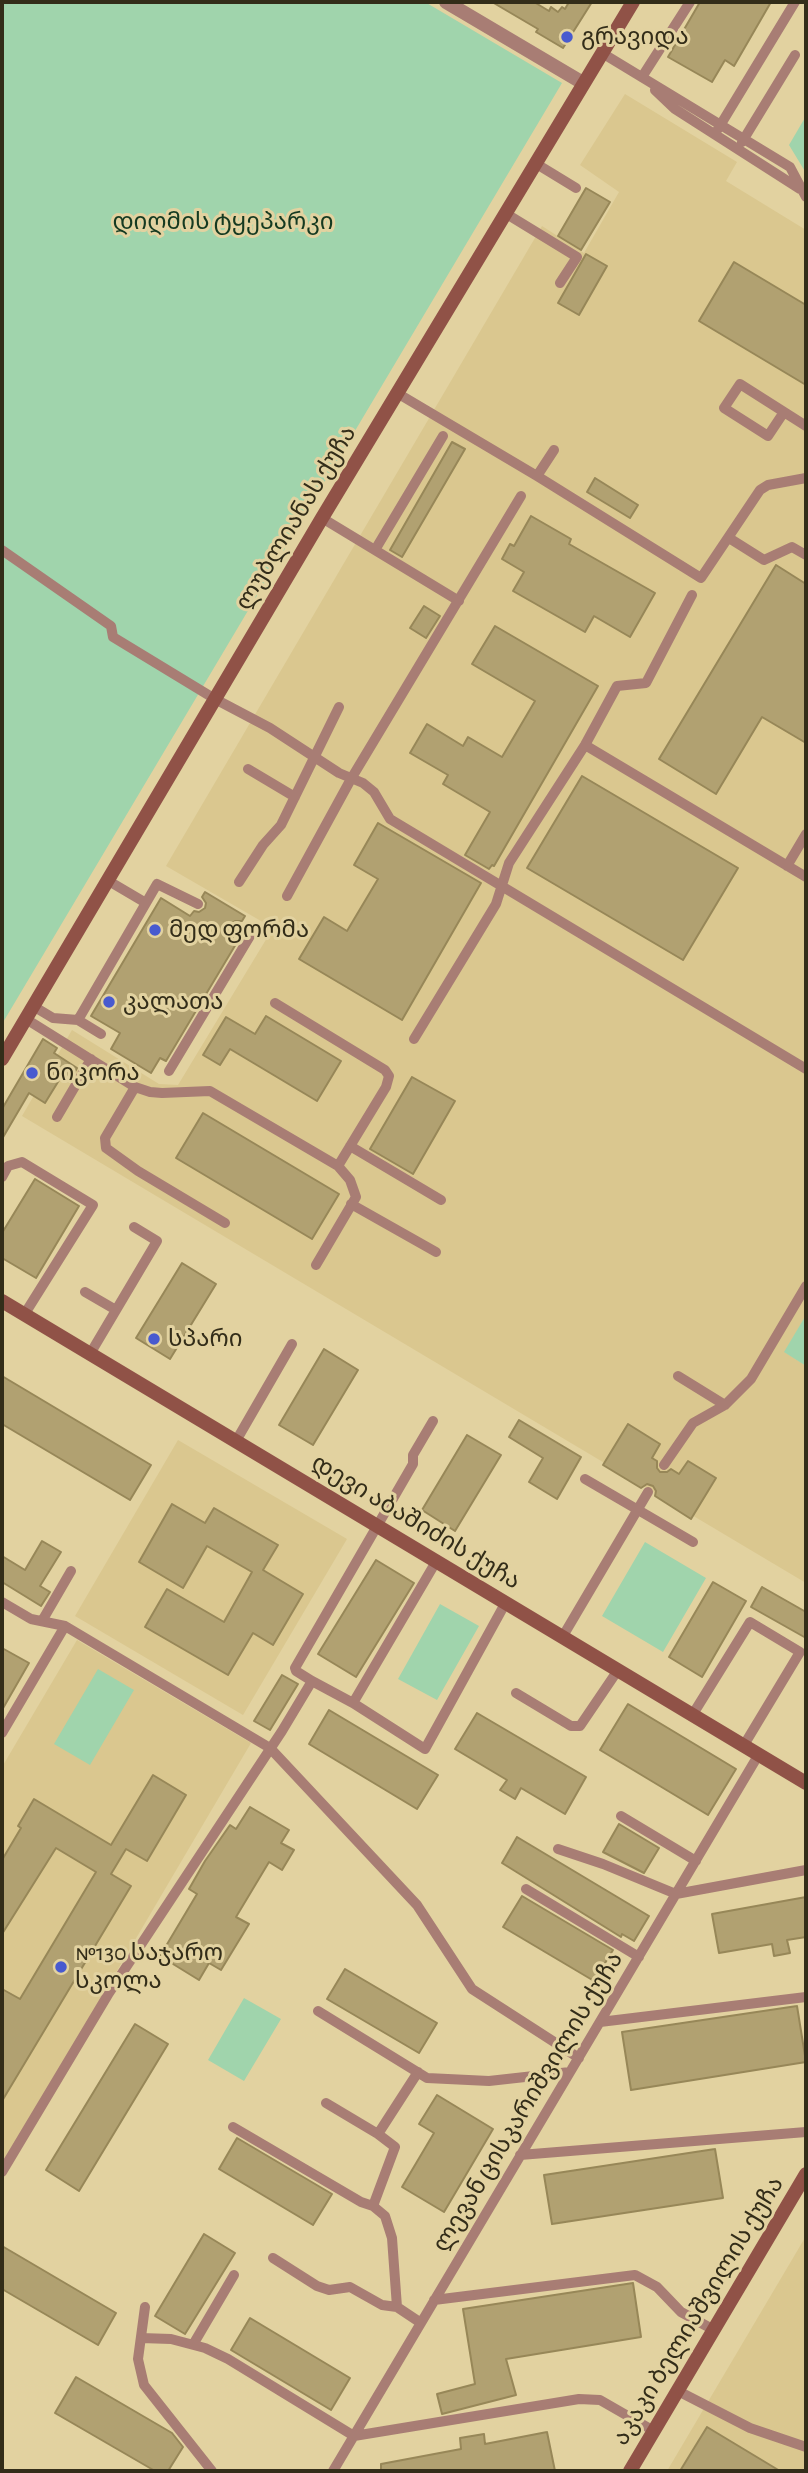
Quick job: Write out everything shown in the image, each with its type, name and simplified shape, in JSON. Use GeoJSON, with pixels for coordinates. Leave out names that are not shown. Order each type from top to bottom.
{"type":"FeatureCollection","features":[{"type":"Feature","properties":{"kind":"street"},"geometry":{"type":"LineString","coordinates":[[446,2],[583,83]]}},
{"type":"Feature","properties":{"kind":"street","name":"ლუბლიანას ქუჩა"},"geometry":{"type":"LineString","coordinates":[[2,1059],[322,518],[633,2]]}},
{"type":"Feature","properties":{"kind":"street","name":"დევი აბაშიძის ქუჩა"},"geometry":{"type":"LineString","coordinates":[[2,1301],[806,1783]]}},
{"type":"Feature","properties":{"kind":"street","name":"აკაკი ბელიაშვილის ქუჩა"},"geometry":{"type":"LineString","coordinates":[[630,2471],[806,2174]]}},
{"type":"Feature","properties":{"kind":"lane"},"geometry":{"type":"LineString","coordinates":[[642,77],[690,2]]}},
{"type":"Feature","properties":{"kind":"lane"},"geometry":{"type":"LineString","coordinates":[[714,134],[796,2]]}},
{"type":"Feature","properties":{"kind":"lane"},"geometry":{"type":"LineString","coordinates":[[602,53],[790,167],[804,194]]}},
{"type":"Feature","properties":{"kind":"lane"},"geometry":{"type":"LineString","coordinates":[[737,149],[795,55]]}},
{"type":"Feature","properties":{"kind":"lane"},"geometry":{"type":"LineString","coordinates":[[642,77],[675,109],[804,194]]}},
{"type":"Feature","properties":{"kind":"lane"},"geometry":{"type":"LineString","coordinates":[[535,163],[576,188]]}},
{"type":"Feature","properties":{"kind":"lane"},"geometry":{"type":"LineString","coordinates":[[505,213],[577,257],[560,283]]}},
{"type":"Feature","properties":{"kind":"lane"},"geometry":{"type":"LineString","coordinates":[[784,412],[768,436],[724,408],[740,384],[784,412],[806,426]]}},
{"type":"Feature","properties":{"kind":"lane"},"geometry":{"type":"LineString","coordinates":[[397,393],[701,578],[760,490],[768,485],[806,478]]}},
{"type":"Feature","properties":{"kind":"lane"},"geometry":{"type":"LineString","coordinates":[[375,550],[443,436]]}},
{"type":"Feature","properties":{"kind":"lane"},"geometry":{"type":"LineString","coordinates":[[537,476],[554,450]]}},
{"type":"Feature","properties":{"kind":"lane"},"geometry":{"type":"LineString","coordinates":[[288,896],[351,779],[521,496]]}},
{"type":"Feature","properties":{"kind":"lane"},"geometry":{"type":"LineString","coordinates":[[322,518],[459,601]]}},
{"type":"Feature","properties":{"kind":"lane"},"geometry":{"type":"LineString","coordinates":[[729,538],[764,560],[792,547],[806,555]]}},
{"type":"Feature","properties":{"kind":"lane"},"geometry":{"type":"LineString","coordinates":[[2,550],[111,626],[113,637],[215,699],[270,728],[351,779],[363,783],[373,792],[390,819],[806,1069]]}},
{"type":"Feature","properties":{"kind":"lane"},"geometry":{"type":"LineString","coordinates":[[414,1039],[496,904],[509,863],[586,745],[617,686],[646,683],[692,595]]}},
{"type":"Feature","properties":{"kind":"lane"},"geometry":{"type":"LineString","coordinates":[[239,882],[263,845],[281,825],[339,707]]}},
{"type":"Feature","properties":{"kind":"lane"},"geometry":{"type":"LineString","coordinates":[[586,745],[806,877]]}},
{"type":"Feature","properties":{"kind":"lane"},"geometry":{"type":"LineString","coordinates":[[248,769],[295,797]]}},
{"type":"Feature","properties":{"kind":"lane"},"geometry":{"type":"LineString","coordinates":[[787,866],[806,834]]}},
{"type":"Feature","properties":{"kind":"lane"},"geometry":{"type":"LineString","coordinates":[[107,880],[146,903]]}},
{"type":"Feature","properties":{"kind":"lane"},"geometry":{"type":"LineString","coordinates":[[78,1020],[157,884],[198,904]]}},
{"type":"Feature","properties":{"kind":"lane"},"geometry":{"type":"LineString","coordinates":[[169,1071],[250,936],[238,928]]}},
{"type":"Feature","properties":{"kind":"lane"},"geometry":{"type":"LineString","coordinates":[[275,1003],[385,1070],[389,1076],[386,1087],[338,1166]]}},
{"type":"Feature","properties":{"kind":"lane"},"geometry":{"type":"LineString","coordinates":[[33,1006],[53,1018],[78,1020],[101,1034]]}},
{"type":"Feature","properties":{"kind":"lane"},"geometry":{"type":"LineString","coordinates":[[26,1019],[135,1087],[162,1093],[210,1091],[338,1166],[350,1180],[356,1197],[316,1265]]}},
{"type":"Feature","properties":{"kind":"lane"},"geometry":{"type":"LineString","coordinates":[[57,1118],[91,1059]]}},
{"type":"Feature","properties":{"kind":"lane"},"geometry":{"type":"LineString","coordinates":[[135,1087],[105,1138],[106,1149],[225,1223]]}},
{"type":"Feature","properties":{"kind":"lane"},"geometry":{"type":"LineString","coordinates":[[350,1146],[441,1200]]}},
{"type":"Feature","properties":{"kind":"lane"},"geometry":{"type":"LineString","coordinates":[[2,1177],[8,1166],[22,1162],[93,1205],[24,1315]]}},
{"type":"Feature","properties":{"kind":"lane"},"geometry":{"type":"LineString","coordinates":[[351,1205],[436,1252]]}},
{"type":"Feature","properties":{"kind":"lane"},"geometry":{"type":"LineString","coordinates":[[90,1353],[157,1241],[134,1227]]}},
{"type":"Feature","properties":{"kind":"lane"},"geometry":{"type":"LineString","coordinates":[[664,1465],[693,1423],[725,1405],[751,1379],[806,1286]]}},
{"type":"Feature","properties":{"kind":"lane"},"geometry":{"type":"LineString","coordinates":[[85,1292],[116,1310]]}},
{"type":"Feature","properties":{"kind":"lane"},"geometry":{"type":"LineString","coordinates":[[236,1441],[292,1344]]}},
{"type":"Feature","properties":{"kind":"lane"},"geometry":{"type":"LineString","coordinates":[[678,1376],[725,1405]]}},
{"type":"Feature","properties":{"kind":"lane"},"geometry":{"type":"LineString","coordinates":[[433,1422],[413,1455],[413,1464],[376,1524],[295,1668],[296,1671],[354,1703],[425,1749],[506,1602]]}},
{"type":"Feature","properties":{"kind":"lane"},"geometry":{"type":"LineString","coordinates":[[585,1479],[693,1542]]}},
{"type":"Feature","properties":{"kind":"lane"},"geometry":{"type":"LineString","coordinates":[[563,1636],[648,1492]]}},
{"type":"Feature","properties":{"kind":"lane"},"geometry":{"type":"LineString","coordinates":[[354,1703],[437,1560]]}},
{"type":"Feature","properties":{"kind":"lane"},"geometry":{"type":"LineString","coordinates":[[42,1621],[71,1571]]}},
{"type":"Feature","properties":{"kind":"lane"},"geometry":{"type":"LineString","coordinates":[[2,1602],[31,1619],[65,1626],[270,1748],[417,1905],[472,1989],[579,2058]]}},
{"type":"Feature","properties":{"kind":"lane"},"geometry":{"type":"LineString","coordinates":[[693,1714],[750,1622],[800,1651],[744,1745]]}},
{"type":"Feature","properties":{"kind":"lane"},"geometry":{"type":"LineString","coordinates":[[2,1733],[65,1626]]}},
{"type":"Feature","properties":{"kind":"lane"},"geometry":{"type":"LineString","coordinates":[[516,1693],[571,1726],[580,1726],[618,1670]]}},
{"type":"Feature","properties":{"kind":"lane"},"geometry":{"type":"LineString","coordinates":[[2,2172],[109,1993],[312,1681]]}},
{"type":"Feature","properties":{"kind":"lane","name":"ლევან ცისკარიშვილის ქუჩა"},"geometry":{"type":"LineString","coordinates":[[332,2471],[759,1754]]}},
{"type":"Feature","properties":{"kind":"lane"},"geometry":{"type":"LineString","coordinates":[[621,1816],[696,1861]]}},
{"type":"Feature","properties":{"kind":"lane"},"geometry":{"type":"LineString","coordinates":[[558,1849],[676,1894],[806,1870]]}},
{"type":"Feature","properties":{"kind":"lane"},"geometry":{"type":"LineString","coordinates":[[526,1889],[639,1957]]}},
{"type":"Feature","properties":{"kind":"lane"},"geometry":{"type":"LineString","coordinates":[[600,2022],[806,1997]]}},
{"type":"Feature","properties":{"kind":"lane"},"geometry":{"type":"LineString","coordinates":[[318,2011],[427,2078],[489,2081],[570,2072]]}},
{"type":"Feature","properties":{"kind":"lane"},"geometry":{"type":"LineString","coordinates":[[378,2134],[418,2072]]}},
{"type":"Feature","properties":{"kind":"lane"},"geometry":{"type":"LineString","coordinates":[[326,2103],[395,2147],[373,2206]]}},
{"type":"Feature","properties":{"kind":"lane"},"geometry":{"type":"LineString","coordinates":[[233,2127],[361,2203],[373,2206],[385,2216],[392,2238],[397,2307]]}},
{"type":"Feature","properties":{"kind":"lane"},"geometry":{"type":"LineString","coordinates":[[520,2155],[806,2132]]}},
{"type":"Feature","properties":{"kind":"lane"},"geometry":{"type":"LineString","coordinates":[[273,2258],[317,2286],[329,2290],[351,2287],[382,2305],[397,2307],[421,2323]]}},
{"type":"Feature","properties":{"kind":"lane"},"geometry":{"type":"LineString","coordinates":[[434,2300],[635,2274],[657,2287],[681,2312],[714,2330]]}},
{"type":"Feature","properties":{"kind":"lane"},"geometry":{"type":"LineString","coordinates":[[194,2343],[234,2275]]}},
{"type":"Feature","properties":{"kind":"lane"},"geometry":{"type":"LineString","coordinates":[[145,2307],[138,2359],[144,2385],[212,2471]]}},
{"type":"Feature","properties":{"kind":"lane"},"geometry":{"type":"LineString","coordinates":[[141,2338],[194,2343],[228,2359],[354,2436],[579,2399],[600,2400],[654,2431]]}},
{"type":"Feature","properties":{"kind":"lane"},"geometry":{"type":"LineString","coordinates":[[678,2391],[750,2428],[806,2447]]}},
{"type":"Feature","properties":{"kind":"shaded area"},"geometry":{"type":"Polygon","coordinates":[[[625,94],[737,162],[726,181],[806,230],[806,1315],[785,1352],[806,1366],[806,1583],[22,1116],[72,1030],[159,1084],[178,1085],[273,928],[166,866],[542,226],[584,253],[619,192],[580,165],[625,94]]]}},
{"type":"Feature","properties":{"kind":"shaded area"},"geometry":{"type":"Polygon","coordinates":[[[178,1440],[347,1539],[243,1715],[75,1616],[178,1440]]]}},
{"type":"Feature","properties":{"kind":"shaded area","name":"№130 საჯარო სკოლა"},"geometry":{"type":"Polygon","coordinates":[[[77,1640],[251,1743],[2,2166],[2,1767],[77,1640]]]}},
{"type":"Feature","properties":{"kind":"shaded area"},"geometry":{"type":"Polygon","coordinates":[[[806,2236],[806,2471],[667,2471],[806,2236]]]}},
{"type":"Feature","properties":{"kind":"green space","name":"დიღმის ტყეპარკი"},"geometry":{"type":"Polygon","coordinates":[[[2,2],[425,2],[562,83],[2,1024],[2,2]]]}},
{"type":"Feature","properties":{"kind":"green space"},"geometry":{"type":"Polygon","coordinates":[[[806,116],[806,173],[789,145],[806,116]]]}},
{"type":"Feature","properties":{"kind":"green space"},"geometry":{"type":"Polygon","coordinates":[[[806,1315],[806,1366],[784,1352],[806,1315]]]}},
{"type":"Feature","properties":{"kind":"green space"},"geometry":{"type":"Polygon","coordinates":[[[645,1542],[706,1578],[663,1652],[602,1616],[645,1542]]]}},
{"type":"Feature","properties":{"kind":"green space"},"geometry":{"type":"Polygon","coordinates":[[[440,1604],[479,1626],[437,1700],[398,1679],[440,1604]]]}},
{"type":"Feature","properties":{"kind":"green space"},"geometry":{"type":"Polygon","coordinates":[[[98,1669],[134,1690],[90,1765],[54,1744],[98,1669]]]}},
{"type":"Feature","properties":{"kind":"green space"},"geometry":{"type":"Polygon","coordinates":[[[244,1998],[281,2019],[244,2081],[208,2060],[244,1998]]]}},
{"type":"Feature","properties":{"kind":"building"},"geometry":{"type":"Polygon","coordinates":[[[492,2],[534,2],[549,11],[551,7],[558,12],[562,7],[565,9],[569,2],[592,2],[563,48],[536,32],[538,29],[492,2]]]}},
{"type":"Feature","properties":{"kind":"building"},"geometry":{"type":"Polygon","coordinates":[[[700,2],[771,2],[734,66],[725,60],[712,82],[668,57],[700,2]]]}},
{"type":"Feature","properties":{"kind":"building"},"geometry":{"type":"Polygon","coordinates":[[[586,188],[610,202],[581,250],[558,236],[586,188]]]}},
{"type":"Feature","properties":{"kind":"building"},"geometry":{"type":"Polygon","coordinates":[[[586,254],[607,266],[579,315],[558,303],[586,254]]]}},
{"type":"Feature","properties":{"kind":"building"},"geometry":{"type":"Polygon","coordinates":[[[734,262],[806,305],[806,385],[699,321],[734,262]]]}},
{"type":"Feature","properties":{"kind":"building"},"geometry":{"type":"Polygon","coordinates":[[[452,442],[465,449],[402,557],[390,550],[452,442]]]}},
{"type":"Feature","properties":{"kind":"building"},"geometry":{"type":"Polygon","coordinates":[[[595,478],[638,505],[630,518],[587,492],[595,478]]]}},
{"type":"Feature","properties":{"kind":"building"},"geometry":{"type":"Polygon","coordinates":[[[531,516],[571,539],[569,544],[655,593],[630,637],[594,616],[585,632],[513,591],[524,572],[502,559],[510,544],[514,546],[531,516]]]}},
{"type":"Feature","properties":{"kind":"building"},"geometry":{"type":"Polygon","coordinates":[[[776,565],[806,584],[806,743],[762,717],[716,794],[659,759],[776,565]]]}},
{"type":"Feature","properties":{"kind":"building"},"geometry":{"type":"Polygon","coordinates":[[[424,606],[440,616],[426,638],[410,628],[424,606]]]}},
{"type":"Feature","properties":{"kind":"building"},"geometry":{"type":"Polygon","coordinates":[[[495,626],[598,686],[494,866],[489,869],[465,855],[490,812],[443,784],[448,775],[410,753],[427,724],[463,746],[468,737],[502,757],[535,701],[472,664],[495,626]]]}},
{"type":"Feature","properties":{"kind":"building"},"geometry":{"type":"Polygon","coordinates":[[[582,776],[738,868],[683,960],[527,868],[582,776]]]}},
{"type":"Feature","properties":{"kind":"building"},"geometry":{"type":"Polygon","coordinates":[[[378,823],[481,883],[402,1020],[299,959],[324,917],[347,931],[378,879],[354,865],[378,823]]]}},
{"type":"Feature","properties":{"kind":"building"},"geometry":{"type":"Polygon","coordinates":[[[205,892],[245,916],[242,921],[231,924],[234,935],[231,940],[236,944],[166,1061],[160,1058],[151,1073],[111,1049],[120,1033],[91,1016],[161,898],[190,916],[194,911],[199,912],[205,908],[206,903],[202,897],[205,892]]]}},
{"type":"Feature","properties":{"kind":"building"},"geometry":{"type":"Polygon","coordinates":[[[266,1016],[341,1061],[317,1101],[230,1049],[220,1065],[203,1055],[226,1017],[255,1034],[266,1016]]]}},
{"type":"Feature","properties":{"kind":"building"},"geometry":{"type":"Polygon","coordinates":[[[43,1039],[57,1048],[54,1053],[77,1068],[69,1082],[61,1077],[45,1103],[29,1093],[2,1139],[2,1109],[43,1039]]]}},
{"type":"Feature","properties":{"kind":"building"},"geometry":{"type":"Polygon","coordinates":[[[412,1077],[455,1101],[413,1174],[370,1149],[412,1077]]]}},
{"type":"Feature","properties":{"kind":"building"},"geometry":{"type":"Polygon","coordinates":[[[203,1113],[339,1194],[312,1239],[176,1158],[203,1113]]]}},
{"type":"Feature","properties":{"kind":"building"},"geometry":{"type":"Polygon","coordinates":[[[35,1179],[79,1206],[36,1278],[2,1258],[2,1233],[35,1179]]]}},
{"type":"Feature","properties":{"kind":"building"},"geometry":{"type":"Polygon","coordinates":[[[182,1263],[216,1284],[170,1359],[136,1338],[182,1263]]]}},
{"type":"Feature","properties":{"kind":"building"},"geometry":{"type":"Polygon","coordinates":[[[324,1349],[358,1370],[313,1445],[279,1425],[324,1349]]]}},
{"type":"Feature","properties":{"kind":"building"},"geometry":{"type":"Polygon","coordinates":[[[2,1376],[151,1465],[130,1500],[2,1424],[2,1376]]]}},
{"type":"Feature","properties":{"kind":"building"},"geometry":{"type":"Polygon","coordinates":[[[519,1420],[581,1457],[557,1499],[529,1482],[543,1458],[509,1437],[519,1420]]]}},
{"type":"Feature","properties":{"kind":"building"},"geometry":{"type":"Polygon","coordinates":[[[628,1424],[660,1444],[652,1458],[657,1461],[660,1472],[671,1469],[679,1474],[688,1461],[716,1478],[691,1519],[655,1496],[653,1486],[647,1484],[641,1488],[603,1465],[628,1424]]]}},
{"type":"Feature","properties":{"kind":"building"},"geometry":{"type":"Polygon","coordinates":[[[467,1435],[501,1455],[455,1531],[422,1510],[467,1435]]]}},
{"type":"Feature","properties":{"kind":"building"},"geometry":{"type":"Polygon","coordinates":[[[172,1504],[205,1523],[214,1508],[278,1545],[263,1570],[303,1594],[273,1645],[253,1633],[228,1675],[145,1627],[167,1589],[224,1622],[252,1572],[207,1546],[183,1588],[139,1562],[172,1504]]]}},
{"type":"Feature","properties":{"kind":"building"},"geometry":{"type":"Polygon","coordinates":[[[42,1541],[61,1552],[40,1586],[50,1592],[41,1606],[2,1582],[2,1556],[25,1570],[42,1541]]]}},
{"type":"Feature","properties":{"kind":"building"},"geometry":{"type":"Polygon","coordinates":[[[376,1560],[414,1583],[356,1677],[318,1654],[376,1560]]]}},
{"type":"Feature","properties":{"kind":"building"},"geometry":{"type":"Polygon","coordinates":[[[713,1582],[746,1601],[702,1677],[669,1657],[713,1582]]]}},
{"type":"Feature","properties":{"kind":"building"},"geometry":{"type":"Polygon","coordinates":[[[762,1587],[806,1612],[806,1638],[751,1607],[762,1587]]]}},
{"type":"Feature","properties":{"kind":"building"},"geometry":{"type":"Polygon","coordinates":[[[2,1648],[29,1663],[2,1710],[2,1648]]]}},
{"type":"Feature","properties":{"kind":"building"},"geometry":{"type":"Polygon","coordinates":[[[282,1675],[298,1684],[270,1730],[254,1721],[282,1675]]]}},
{"type":"Feature","properties":{"kind":"building"},"geometry":{"type":"Polygon","coordinates":[[[628,1704],[736,1769],[708,1815],[600,1750],[628,1704]]]}},
{"type":"Feature","properties":{"kind":"building"},"geometry":{"type":"Polygon","coordinates":[[[329,1710],[438,1775],[417,1809],[309,1744],[329,1710]]]}},
{"type":"Feature","properties":{"kind":"building"},"geometry":{"type":"Polygon","coordinates":[[[477,1713],[586,1777],[565,1814],[521,1788],[515,1799],[500,1790],[507,1780],[455,1749],[477,1713]]]}},
{"type":"Feature","properties":{"kind":"building"},"geometry":{"type":"Polygon","coordinates":[[[153,1775],[186,1795],[147,1861],[126,1849],[111,1874],[131,1886],[2,2101],[2,1989],[20,1999],[96,1872],[56,1848],[2,1934],[2,1860],[34,1799],[111,1845],[153,1775]]]}},
{"type":"Feature","properties":{"kind":"building"},"geometry":{"type":"Polygon","coordinates":[[[250,1807],[289,1830],[281,1843],[294,1850],[282,1870],[269,1862],[236,1917],[249,1924],[221,1970],[209,1963],[199,1980],[160,1956],[197,1894],[189,1889],[205,1861],[230,1825],[236,1829],[250,1807]]]}},
{"type":"Feature","properties":{"kind":"building"},"geometry":{"type":"Polygon","coordinates":[[[619,1824],[659,1848],[644,1873],[603,1852],[619,1824]]]}},
{"type":"Feature","properties":{"kind":"building"},"geometry":{"type":"Polygon","coordinates":[[[517,1837],[649,1916],[634,1941],[622,1934],[621,1937],[502,1863],[517,1837]]]}},
{"type":"Feature","properties":{"kind":"building"},"geometry":{"type":"Polygon","coordinates":[[[522,1896],[613,1950],[594,1981],[503,1927],[522,1896]]]}},
{"type":"Feature","properties":{"kind":"building"},"geometry":{"type":"Polygon","coordinates":[[[806,1897],[806,1937],[787,1940],[790,1953],[774,1956],[772,1944],[719,1953],[712,1914],[806,1897]]]}},
{"type":"Feature","properties":{"kind":"building"},"geometry":{"type":"Polygon","coordinates":[[[345,1969],[437,2023],[419,2053],[327,1999],[345,1969]]]}},
{"type":"Feature","properties":{"kind":"building"},"geometry":{"type":"Polygon","coordinates":[[[797,2006],[806,2062],[631,2090],[622,2032],[797,2006]]]}},
{"type":"Feature","properties":{"kind":"building"},"geometry":{"type":"Polygon","coordinates":[[[135,2024],[168,2044],[79,2191],[46,2170],[135,2024]]]}},
{"type":"Feature","properties":{"kind":"building"},"geometry":{"type":"Polygon","coordinates":[[[437,2095],[493,2129],[444,2212],[402,2187],[434,2133],[419,2124],[437,2095]]]}},
{"type":"Feature","properties":{"kind":"building"},"geometry":{"type":"Polygon","coordinates":[[[237,2138],[332,2194],[313,2225],[219,2169],[237,2138]]]}},
{"type":"Feature","properties":{"kind":"building"},"geometry":{"type":"Polygon","coordinates":[[[715,2149],[723,2198],[552,2224],[544,2175],[715,2149]]]}},
{"type":"Feature","properties":{"kind":"building"},"geometry":{"type":"Polygon","coordinates":[[[204,2234],[235,2253],[185,2334],[155,2316],[204,2234]]]}},
{"type":"Feature","properties":{"kind":"building"},"geometry":{"type":"Polygon","coordinates":[[[2,2246],[116,2313],[98,2345],[2,2289],[2,2246]]]}},
{"type":"Feature","properties":{"kind":"building"},"geometry":{"type":"Polygon","coordinates":[[[633,2283],[641,2337],[506,2359],[516,2395],[442,2414],[437,2394],[475,2384],[463,2309],[633,2283]]]}},
{"type":"Feature","properties":{"kind":"building"},"geometry":{"type":"Polygon","coordinates":[[[250,2318],[350,2378],[331,2410],[231,2350],[250,2318]]]}},
{"type":"Feature","properties":{"kind":"building"},"geometry":{"type":"Polygon","coordinates":[[[76,2377],[172,2433],[183,2447],[168,2471],[155,2471],[55,2413],[76,2377]]]}},
{"type":"Feature","properties":{"kind":"building"},"geometry":{"type":"Polygon","coordinates":[[[707,2427],[780,2471],[680,2471],[707,2427]]]}},
{"type":"Feature","properties":{"kind":"building"},"geometry":{"type":"Polygon","coordinates":[[[547,2432],[555,2471],[381,2471],[381,2464],[461,2449],[460,2438],[484,2434],[485,2444],[547,2432]]]}},
{"type":"Feature","properties":{"kind":"place","name":"გრავიდა"},"geometry":{"type":"Point","coordinates":[567,37]}},
{"type":"Feature","properties":{"kind":"place","name":"მედ ფორმა"},"geometry":{"type":"Point","coordinates":[155,930]}},
{"type":"Feature","properties":{"kind":"place","name":"კალათა"},"geometry":{"type":"Point","coordinates":[109,1002]}},
{"type":"Feature","properties":{"kind":"place","name":"ნიკორა"},"geometry":{"type":"Point","coordinates":[32,1073]}},
{"type":"Feature","properties":{"kind":"place","name":"სპარი"},"geometry":{"type":"Point","coordinates":[154,1339]}},
{"type":"Feature","properties":{"kind":"place","name":"№130 საჯარო სკოლა"},"geometry":{"type":"Point","coordinates":[61,1967]}}]}
